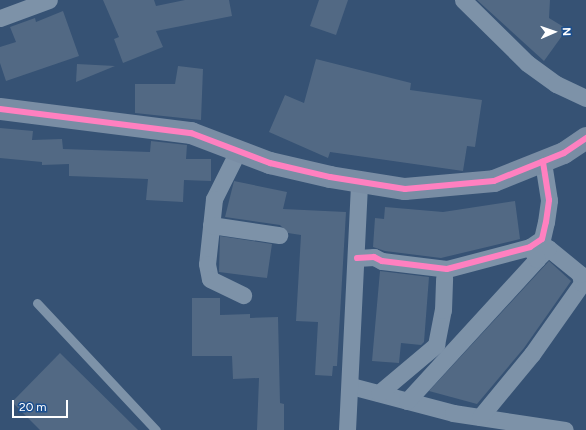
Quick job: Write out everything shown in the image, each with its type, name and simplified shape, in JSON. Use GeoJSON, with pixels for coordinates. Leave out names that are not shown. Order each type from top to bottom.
{"type":"FeatureCollection","features":[{"type":"Feature","properties":{"kind":"street"},"geometry":{"type":"LineString","coordinates":[[0,18],[49,0]]}},
{"type":"Feature","properties":{"kind":"street"},"geometry":{"type":"LineString","coordinates":[[463,0],[527,63],[556,84],[586,98]]}},
{"type":"Feature","properties":{"kind":"street"},"geometry":{"type":"LineString","coordinates":[[0,109],[191,133],[270,163],[359,182],[405,189],[494,181],[564,153],[586,138]]}},
{"type":"Feature","properties":{"kind":"street"},"geometry":{"type":"LineString","coordinates":[[238,151],[214,199],[207,264],[210,279],[243,295]]}},
{"type":"Feature","properties":{"kind":"street"},"geometry":{"type":"LineString","coordinates":[[407,401],[534,253],[542,239],[549,200],[542,161]]}},
{"type":"Feature","properties":{"kind":"street"},"geometry":{"type":"LineString","coordinates":[[347,430],[351,386],[359,182]]}},
{"type":"Feature","properties":{"kind":"street"},"geometry":{"type":"LineString","coordinates":[[211,225],[279,235]]}},
{"type":"Feature","properties":{"kind":"street"},"geometry":{"type":"LineString","coordinates":[[357,261],[374,265],[382,261],[447,269],[534,253],[548,248],[580,274],[582,283],[532,354],[480,417]]}},
{"type":"Feature","properties":{"kind":"street"},"geometry":{"type":"LineString","coordinates":[[379,393],[436,345],[443,310],[444,278]]}},
{"type":"Feature","properties":{"kind":"street"},"geometry":{"type":"LineString","coordinates":[[351,386],[453,413],[565,430]]}},
{"type":"Feature","properties":{"kind":"lane"},"geometry":{"type":"LineString","coordinates":[[37,303],[156,430]]}},
{"type":"Feature","properties":{"kind":"building"},"geometry":{"type":"Polygon","coordinates":[[[103,0],[154,0],[156,6],[185,0],[229,0],[232,16],[156,31],[163,47],[123,63],[114,39],[119,37],[103,0]]]}},
{"type":"Feature","properties":{"kind":"building"},"geometry":{"type":"Polygon","coordinates":[[[319,0],[348,0],[336,35],[310,26],[319,0]]]}},
{"type":"Feature","properties":{"kind":"building"},"geometry":{"type":"Polygon","coordinates":[[[477,0],[550,0],[549,18],[567,29],[544,61],[477,0]]]}},
{"type":"Feature","properties":{"kind":"building"},"geometry":{"type":"Polygon","coordinates":[[[63,11],[79,56],[6,81],[0,63],[0,47],[16,42],[10,27],[35,18],[36,22],[63,11]]]}},
{"type":"Feature","properties":{"kind":"building"},"geometry":{"type":"Polygon","coordinates":[[[316,59],[411,83],[410,90],[482,100],[475,147],[467,146],[463,171],[330,152],[328,158],[269,132],[285,95],[304,103],[316,59]]]}},
{"type":"Feature","properties":{"kind":"building"},"geometry":{"type":"Polygon","coordinates":[[[77,64],[115,66],[76,82],[77,64]]]}},
{"type":"Feature","properties":{"kind":"building"},"geometry":{"type":"Polygon","coordinates":[[[178,66],[203,69],[201,120],[135,113],[135,84],[175,84],[178,66]]]}},
{"type":"Feature","properties":{"kind":"building"},"geometry":{"type":"Polygon","coordinates":[[[0,128],[33,131],[32,140],[62,139],[63,149],[150,152],[151,141],[187,145],[186,159],[211,159],[211,181],[184,180],[183,202],[146,200],[148,179],[69,176],[69,164],[42,165],[42,162],[0,158],[0,128]]]}},
{"type":"Feature","properties":{"kind":"building"},"geometry":{"type":"Polygon","coordinates":[[[234,181],[287,192],[283,209],[346,212],[337,366],[333,366],[332,376],[315,375],[318,322],[296,321],[301,235],[288,233],[280,225],[225,217],[234,181]]]}},
{"type":"Feature","properties":{"kind":"building"},"geometry":{"type":"Polygon","coordinates":[[[515,201],[520,239],[441,258],[385,251],[373,247],[375,218],[384,219],[385,207],[443,212],[515,201]]]}},
{"type":"Feature","properties":{"kind":"building"},"geometry":{"type":"Polygon","coordinates":[[[220,236],[272,244],[267,278],[219,272],[220,236]]]}},
{"type":"Feature","properties":{"kind":"building"},"geometry":{"type":"Polygon","coordinates":[[[549,261],[571,281],[524,348],[477,404],[429,391],[549,261]]]}},
{"type":"Feature","properties":{"kind":"building"},"geometry":{"type":"Polygon","coordinates":[[[380,271],[429,277],[424,342],[421,345],[401,343],[399,363],[372,361],[380,271]]]}},
{"type":"Feature","properties":{"kind":"building"},"geometry":{"type":"Polygon","coordinates":[[[192,298],[220,298],[220,315],[250,314],[250,318],[278,317],[280,403],[284,404],[284,430],[257,430],[259,378],[233,379],[232,356],[192,356],[192,298]]]}},
{"type":"Feature","properties":{"kind":"building"},"geometry":{"type":"Polygon","coordinates":[[[60,353],[138,430],[40,430],[12,402],[60,353]]]}},
{"type":"Feature","properties":{"kind":"cycle path"},"geometry":{"type":"LineString","coordinates":[[0,109],[191,133],[270,163],[330,177],[405,189],[494,181],[564,153],[586,138]]}},
{"type":"Feature","properties":{"kind":"cycle path"},"geometry":{"type":"LineString","coordinates":[[357,258],[374,257],[382,261],[447,269],[530,247],[542,239],[546,222],[549,200],[543,161]]}}]}
